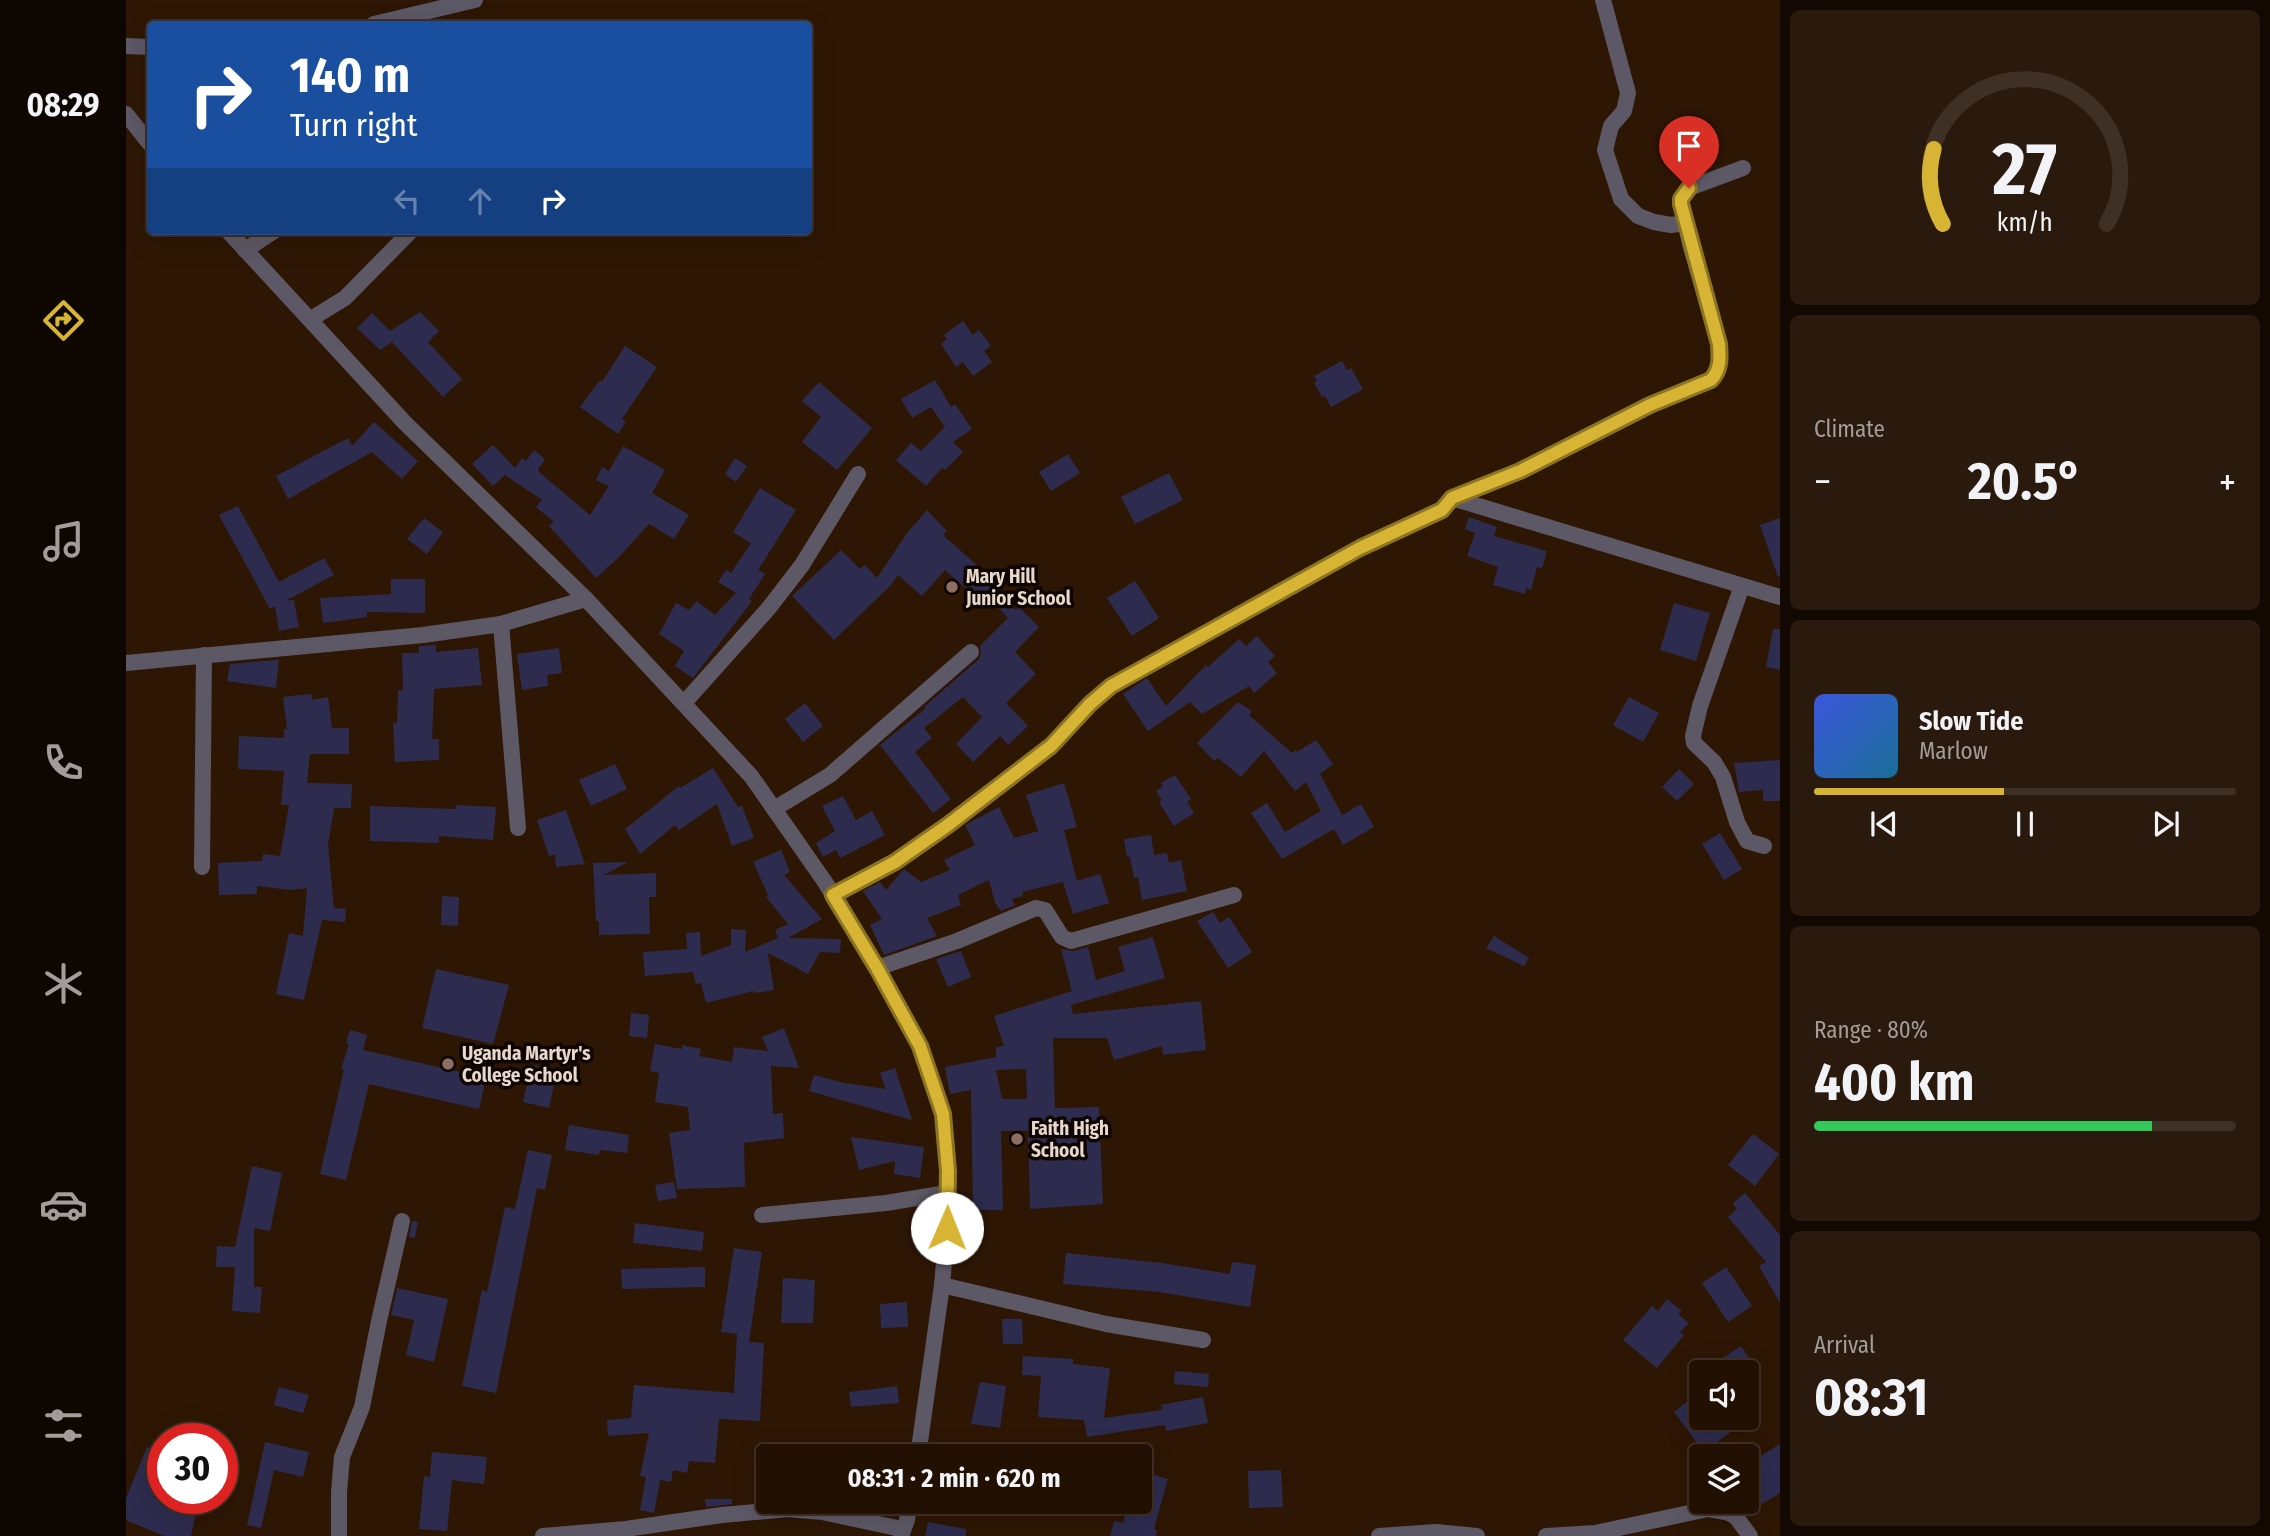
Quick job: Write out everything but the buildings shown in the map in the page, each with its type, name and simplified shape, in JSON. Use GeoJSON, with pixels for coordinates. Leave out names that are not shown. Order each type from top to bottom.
{"type":"FeatureCollection","features":[{"type":"Feature","properties":{"kind":"street"},"geometry":{"type":"LineString","coordinates":[[387,21],[475,0]]}},
{"type":"Feature","properties":{"kind":"street"},"geometry":{"type":"LineString","coordinates":[[1603,0],[1628,93],[1624,111],[1611,127],[1605,150],[1620,200],[1638,216],[1654,222],[1671,225],[1686,223]]}},
{"type":"Feature","properties":{"kind":"street"},"geometry":{"type":"LineString","coordinates":[[126,46],[147,47]]}},
{"type":"Feature","properties":{"kind":"street"},"geometry":{"type":"LineString","coordinates":[[126,114],[147,140]]}},
{"type":"Feature","properties":{"kind":"street"},"geometry":{"type":"LineString","coordinates":[[833,895],[895,862],[948,825],[1051,746],[1090,704],[1111,686],[1360,548],[1442,510],[1452,498],[1520,471],[1650,405],[1711,380],[1717,373],[1719,344],[1681,199],[1689,188],[1743,167]]}},
{"type":"Feature","properties":{"kind":"street"},"geometry":{"type":"LineString","coordinates":[[232,235],[405,422],[586,599],[751,776],[833,895],[877,968],[920,1046],[943,1114],[947,1193],[942,1285],[920,1444]]}},
{"type":"Feature","properties":{"kind":"street"},"geometry":{"type":"LineString","coordinates":[[245,250],[268,235]]}},
{"type":"Feature","properties":{"kind":"street"},"geometry":{"type":"LineString","coordinates":[[311,319],[345,298],[407,235]]}},
{"type":"Feature","properties":{"kind":"street"},"geometry":{"type":"LineString","coordinates":[[684,703],[768,609],[802,565],[858,474]]}},
{"type":"Feature","properties":{"kind":"street"},"geometry":{"type":"LineString","coordinates":[[1452,498],[1742,586],[1775,593]]}},
{"type":"Feature","properties":{"kind":"street"},"geometry":{"type":"LineString","coordinates":[[1742,586],[1700,706],[1693,736],[1694,743],[1714,762],[1723,778],[1737,822],[1747,841],[1764,846]]}},
{"type":"Feature","properties":{"kind":"street"},"geometry":{"type":"LineString","coordinates":[[126,663],[423,635],[500,624],[586,599]]}},
{"type":"Feature","properties":{"kind":"street"},"geometry":{"type":"LineString","coordinates":[[500,624],[518,828]]}},
{"type":"Feature","properties":{"kind":"street"},"geometry":{"type":"LineString","coordinates":[[774,809],[830,775],[971,652]]}},
{"type":"Feature","properties":{"kind":"street"},"geometry":{"type":"LineString","coordinates":[[202,867],[204,655]]}},
{"type":"Feature","properties":{"kind":"street"},"geometry":{"type":"LineString","coordinates":[[877,968],[957,941],[1036,908],[1045,910],[1062,937],[1072,941],[1234,894]]}},
{"type":"Feature","properties":{"kind":"street"},"geometry":{"type":"LineString","coordinates":[[762,1215],[886,1203],[947,1193]]}},
{"type":"Feature","properties":{"kind":"street"},"geometry":{"type":"LineString","coordinates":[[339,1536],[342,1457],[362,1407],[402,1221]]}},
{"type":"Feature","properties":{"kind":"street"},"geometry":{"type":"LineString","coordinates":[[942,1285],[1106,1324],[1203,1340]]}},
{"type":"Feature","properties":{"kind":"street"},"geometry":{"type":"LineString","coordinates":[[1546,1536],[1595,1534],[1708,1509],[1730,1513],[1750,1536]]}},
{"type":"Feature","properties":{"kind":"street"},"geometry":{"type":"LineString","coordinates":[[543,1536],[788,1510],[822,1512],[901,1532],[908,1514]]}},
{"type":"Feature","properties":{"kind":"street"},"geometry":{"type":"LineString","coordinates":[[1379,1536],[1436,1532],[1477,1536]]}},
{"type":"Feature","properties":{"kind":"place","name":"Mary Hill Junior School"},"geometry":{"type":"Point","coordinates":[952,587]}},
{"type":"Feature","properties":{"kind":"place","name":"Uganda Martyr's College School"},"geometry":{"type":"Point","coordinates":[448,1064]}},
{"type":"Feature","properties":{"kind":"place","name":"Faith High School"},"geometry":{"type":"Point","coordinates":[1017,1139]}},
{"type":"Feature","properties":{"kind":"route"},"geometry":{"type":"LineString","coordinates":[[947,1228],[948,1171],[943,1114],[920,1046],[833,895],[895,862],[948,825],[1051,746],[1090,704],[1111,686],[1360,548],[1442,510],[1452,498],[1520,471],[1650,405],[1711,380],[1719,366],[1719,344],[1681,204],[1681,199],[1689,188]]}}]}
